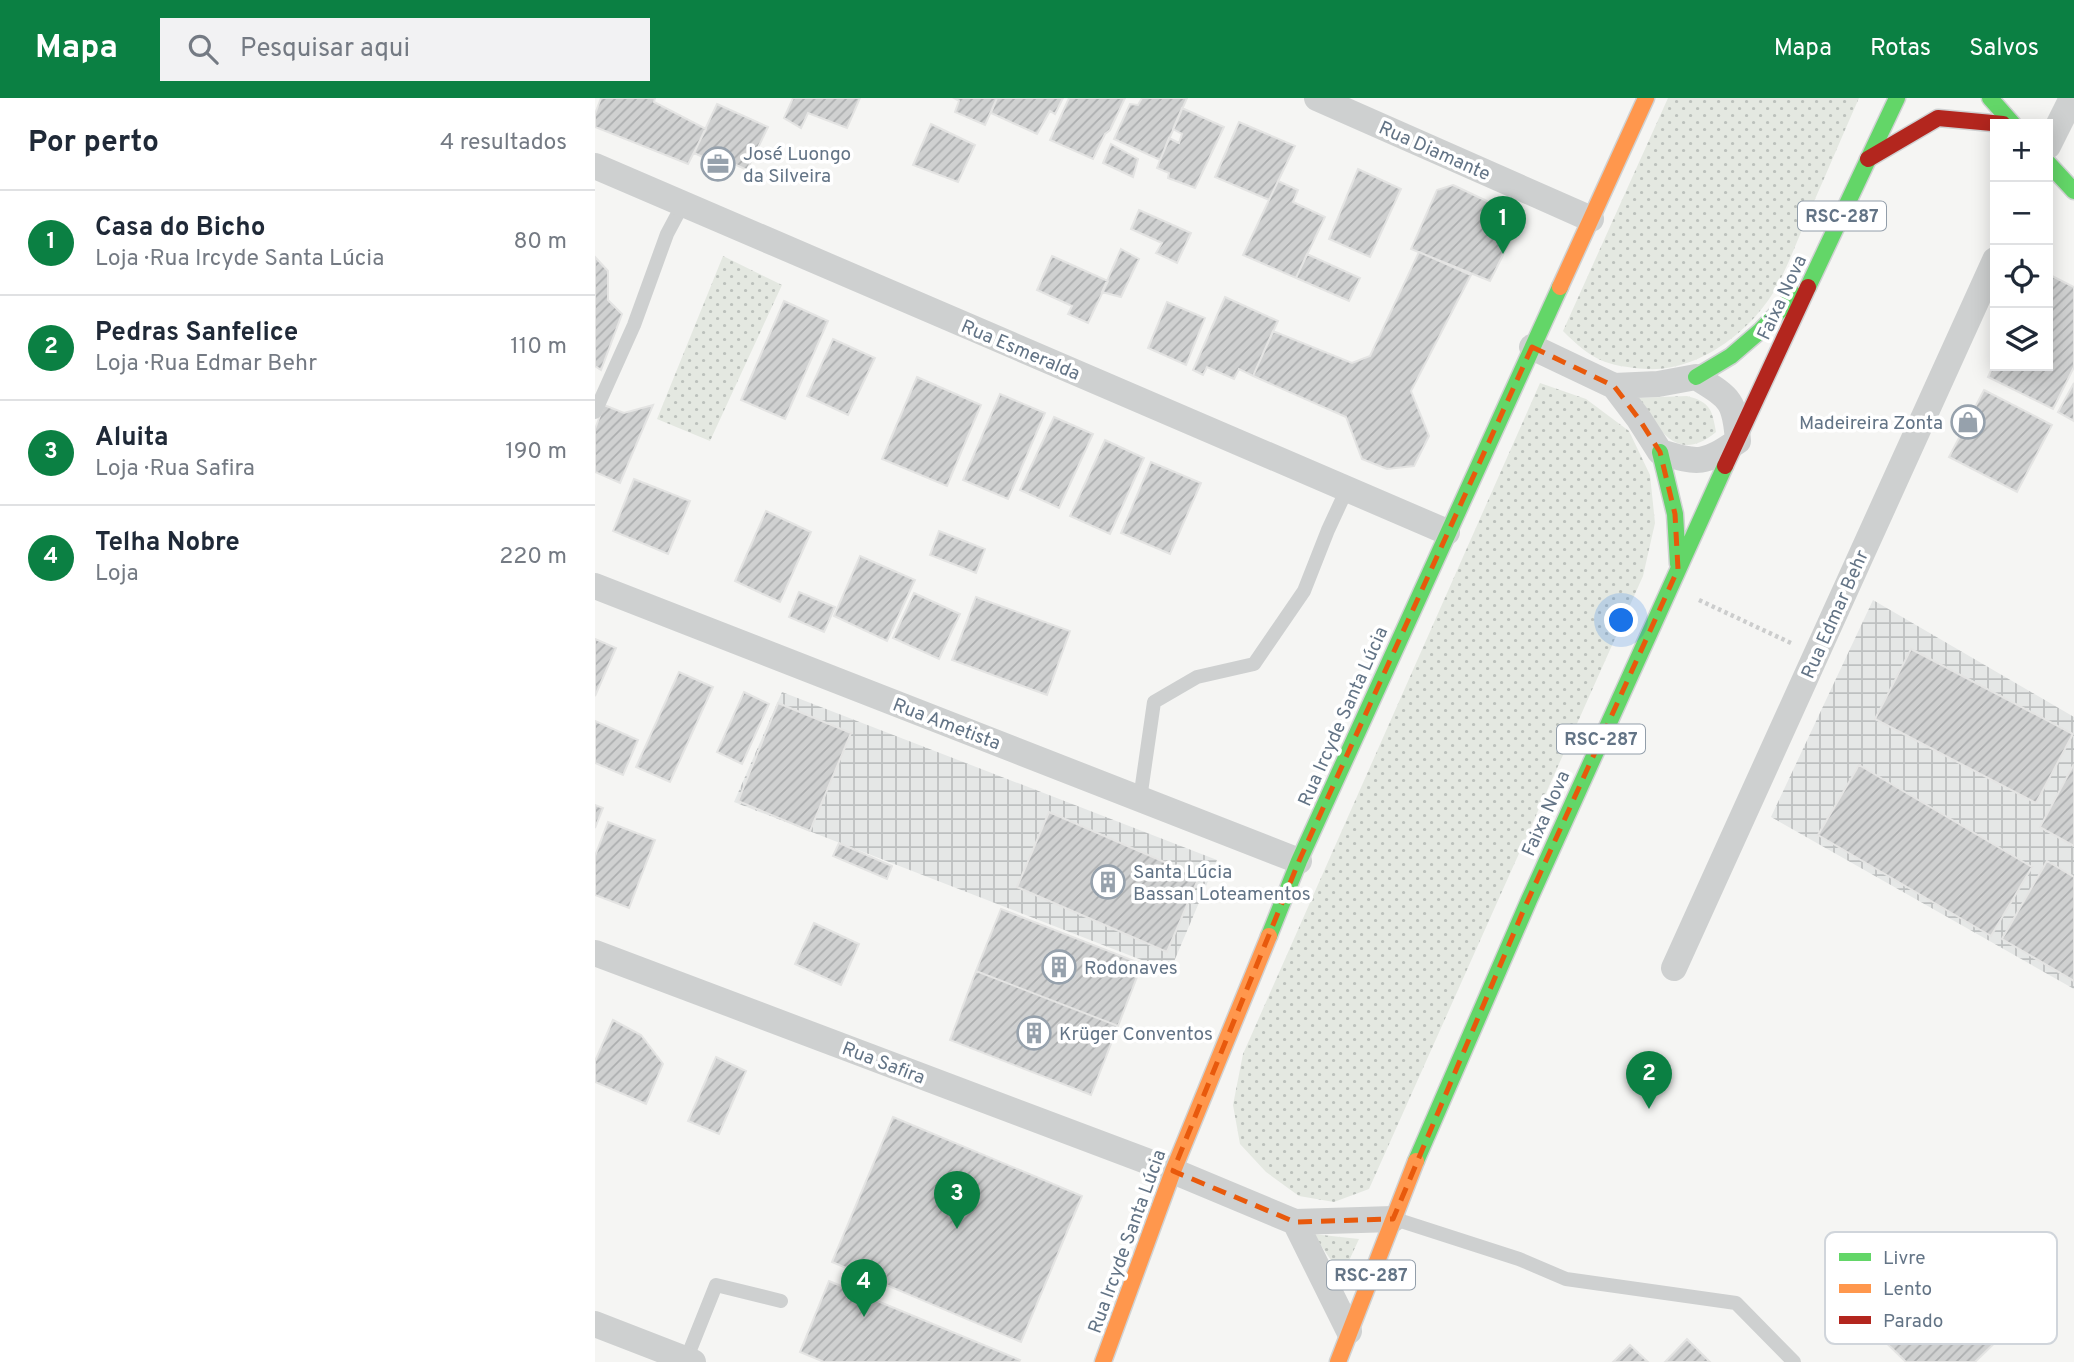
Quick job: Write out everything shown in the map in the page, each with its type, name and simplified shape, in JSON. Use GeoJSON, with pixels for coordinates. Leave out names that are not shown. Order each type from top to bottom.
{"type":"FeatureCollection","features":[{"type":"Feature","properties":{"kind":"main road","name":"Rua Ircyde Santa Lúcia"},"geometry":{"type":"LineString","coordinates":[[1104,1362],[1173,1171],[1300,861],[1646,98]]}},
{"type":"Feature","properties":{"kind":"main road","name":"Faixa Nova"},"geometry":{"type":"LineString","coordinates":[[1338,1362],[1393,1219],[1524,909],[1678,569],[1897,98]]}},
{"type":"Feature","properties":{"kind":"main road"},"geometry":{"type":"LineString","coordinates":[[1990,98],[2009,119]]}},
{"type":"Feature","properties":{"kind":"main road"},"geometry":{"type":"LineString","coordinates":[[1868,159],[1938,118],[1990,123]]}},
{"type":"Feature","properties":{"kind":"main road"},"geometry":{"type":"LineString","coordinates":[[2053,168],[2074,191]]}},
{"type":"Feature","properties":{"kind":"main road"},"geometry":{"type":"LineString","coordinates":[[1696,377],[1731,356],[1760,331],[1815,273]]}},
{"type":"Feature","properties":{"kind":"main road"},"geometry":{"type":"LineString","coordinates":[[1660,452],[1675,514],[1678,569]]}},
{"type":"Feature","properties":{"kind":"street","name":"Rua Diamante"},"geometry":{"type":"LineString","coordinates":[[1317,98],[1591,219]]}},
{"type":"Feature","properties":{"kind":"street"},"geometry":{"type":"LineString","coordinates":[[2053,136],[2072,98]]}},
{"type":"Feature","properties":{"kind":"street","name":"Rua Esmeralda"},"geometry":{"type":"LineString","coordinates":[[595,166],[1447,532]]}},
{"type":"Feature","properties":{"kind":"street","name":"Rua Edmar Behr"},"geometry":{"type":"LineString","coordinates":[[1674,968],[1990,271]]}},
{"type":"Feature","properties":{"kind":"street"},"geometry":{"type":"LineString","coordinates":[[1532,347],[1614,386],[1640,419],[1660,452],[1692,461],[1712,458],[1738,441],[1736,412],[1723,393],[1696,377],[1658,384],[1614,386]]}},
{"type":"Feature","properties":{"kind":"street","name":"Rua Ametista"},"geometry":{"type":"LineString","coordinates":[[595,586],[1300,861]]}},
{"type":"Feature","properties":{"kind":"street","name":"Rua Safira"},"geometry":{"type":"LineString","coordinates":[[595,953],[1173,1171],[1295,1222]]}},
{"type":"Feature","properties":{"kind":"street"},"geometry":{"type":"LineString","coordinates":[[1349,1331],[1295,1222],[1393,1219]]}},
{"type":"Feature","properties":{"kind":"street"},"geometry":{"type":"LineString","coordinates":[[595,1324],[689,1361]]}},
{"type":"Feature","properties":{"kind":"lane"},"geometry":{"type":"LineString","coordinates":[[596,402],[634,324],[667,234],[683,204]]}},
{"type":"Feature","properties":{"kind":"lane"},"geometry":{"type":"LineString","coordinates":[[1140,799],[1154,702],[1197,677],[1254,664],[1304,592],[1347,489]]}},
{"type":"Feature","properties":{"kind":"lane"},"geometry":{"type":"LineString","coordinates":[[1393,1219],[1518,1259],[1566,1279],[1736,1303],[1794,1362]]}},
{"type":"Feature","properties":{"kind":"lane"},"geometry":{"type":"LineString","coordinates":[[689,1361],[716,1284],[781,1301]]}},
{"type":"Feature","properties":{"kind":"path"},"geometry":{"type":"LineString","coordinates":[[1705,603],[1816,654]]}},
{"type":"Feature","properties":{"kind":"highlighted area"},"geometry":{"type":"Polygon","coordinates":[[[1532,347],[1614,386],[1639,419],[1660,452],[1675,514],[1678,569],[1524,909],[1393,1219],[1295,1222],[1173,1171],[1299,861],[1532,347]]]}},
{"type":"Feature","properties":{"kind":"shaded area"},"geometry":{"type":"Polygon","coordinates":[[[1668,98],[1859,98],[1783,274],[1768,301],[1755,317],[1723,344],[1686,363],[1647,369],[1620,366],[1591,355],[1563,331],[1668,98]]]}},
{"type":"Feature","properties":{"kind":"shaded area"},"geometry":{"type":"Polygon","coordinates":[[[723,256],[782,285],[710,441],[657,419],[723,256]]]}},
{"type":"Feature","properties":{"kind":"shaded area"},"geometry":{"type":"Polygon","coordinates":[[[1540,383],[1586,399],[1629,431],[1650,475],[1655,523],[1643,576],[1369,1189],[1334,1202],[1299,1196],[1266,1172],[1240,1144],[1233,1105],[1243,1054],[1540,383]]]}},
{"type":"Feature","properties":{"kind":"shaded area"},"geometry":{"type":"Polygon","coordinates":[[[1687,396],[1701,401],[1709,408],[1716,432],[1690,445],[1679,444],[1670,439],[1636,398],[1687,396]]]}},
{"type":"Feature","properties":{"kind":"shaded area"},"geometry":{"type":"Polygon","coordinates":[[[1873,600],[2074,717],[2074,989],[1771,817],[1873,600]]]}},
{"type":"Feature","properties":{"kind":"shaded area"},"geometry":{"type":"Polygon","coordinates":[[[782,692],[1217,860],[1170,971],[734,802],[782,692]]]}},
{"type":"Feature","properties":{"kind":"shaded area"},"geometry":{"type":"Polygon","coordinates":[[[1313,1234],[1359,1239],[1342,1276],[1313,1234]]]}},
{"type":"Feature","properties":{"kind":"building"},"geometry":{"type":"Polygon","coordinates":[[[601,98],[655,98],[654,102],[706,129],[688,164],[595,127],[595,114],[601,98]]]}},
{"type":"Feature","properties":{"kind":"building"},"geometry":{"type":"Polygon","coordinates":[[[793,98],[860,98],[847,128],[808,113],[801,128],[784,118],[793,98]]]}},
{"type":"Feature","properties":{"kind":"building"},"geometry":{"type":"Polygon","coordinates":[[[954,98],[997,98],[985,125],[955,112],[959,101],[954,98]]]}},
{"type":"Feature","properties":{"kind":"building"},"geometry":{"type":"Polygon","coordinates":[[[997,98],[1063,98],[1055,114],[1050,111],[1037,134],[991,113],[997,98]]]}},
{"type":"Feature","properties":{"kind":"building"},"geometry":{"type":"Polygon","coordinates":[[[1069,98],[1125,98],[1093,159],[1050,140],[1069,98]]]}},
{"type":"Feature","properties":{"kind":"building"},"geometry":{"type":"Polygon","coordinates":[[[1142,98],[1187,98],[1160,160],[1114,139],[1130,104],[1138,105],[1142,98]]]}},
{"type":"Feature","properties":{"kind":"building"},"geometry":{"type":"Polygon","coordinates":[[[717,104],[768,127],[747,170],[721,158],[718,164],[694,153],[717,104]]]}},
{"type":"Feature","properties":{"kind":"building"},"geometry":{"type":"Polygon","coordinates":[[[1182,108],[1224,127],[1195,188],[1168,178],[1169,173],[1157,168],[1169,138],[1179,143],[1182,134],[1173,129],[1182,108]]]}},
{"type":"Feature","properties":{"kind":"building"},"geometry":{"type":"Polygon","coordinates":[[[1239,122],[1295,146],[1269,200],[1215,177],[1239,122]]]}},
{"type":"Feature","properties":{"kind":"building"},"geometry":{"type":"Polygon","coordinates":[[[931,124],[975,145],[958,182],[913,165],[931,124]]]}},
{"type":"Feature","properties":{"kind":"building"},"geometry":{"type":"Polygon","coordinates":[[[1111,144],[1138,159],[1133,177],[1103,163],[1111,144]]]}},
{"type":"Feature","properties":{"kind":"building"},"geometry":{"type":"Polygon","coordinates":[[[1358,169],[1401,189],[1370,257],[1329,239],[1358,169]]]}},
{"type":"Feature","properties":{"kind":"building"},"geometry":{"type":"Polygon","coordinates":[[[1278,181],[1298,190],[1293,202],[1325,217],[1296,278],[1243,255],[1278,181]]]}},
{"type":"Feature","properties":{"kind":"building"},"geometry":{"type":"Polygon","coordinates":[[[1453,185],[1508,211],[1515,231],[1490,281],[1411,249],[1437,190],[1453,185]]]}},
{"type":"Feature","properties":{"kind":"building"},"geometry":{"type":"Polygon","coordinates":[[[1139,210],[1191,233],[1177,263],[1156,253],[1162,243],[1131,229],[1139,210]]]}},
{"type":"Feature","properties":{"kind":"building"},"geometry":{"type":"Polygon","coordinates":[[[1121,249],[1139,259],[1121,297],[1102,292],[1121,249]]]}},
{"type":"Feature","properties":{"kind":"building"},"geometry":{"type":"Polygon","coordinates":[[[1419,252],[1471,275],[1411,391],[1429,436],[1414,466],[1387,469],[1362,459],[1346,417],[1253,376],[1273,331],[1352,363],[1370,356],[1419,252]]]}},
{"type":"Feature","properties":{"kind":"building"},"geometry":{"type":"Polygon","coordinates":[[[1307,254],[1360,278],[1349,301],[1296,278],[1307,254]]]}},
{"type":"Feature","properties":{"kind":"building"},"geometry":{"type":"Polygon","coordinates":[[[1052,256],[1108,281],[1088,323],[1068,314],[1072,306],[1037,290],[1052,256]]]}},
{"type":"Feature","properties":{"kind":"building"},"geometry":{"type":"Polygon","coordinates":[[[595,257],[608,271],[608,300],[622,314],[601,370],[595,366],[595,257]]]}},
{"type":"Feature","properties":{"kind":"building"},"geometry":{"type":"Polygon","coordinates":[[[2053,276],[2074,287],[2074,367],[2053,409],[1988,377],[1991,371],[2053,371],[2053,276]]]}},
{"type":"Feature","properties":{"kind":"building"},"geometry":{"type":"Polygon","coordinates":[[[1225,297],[1278,321],[1253,376],[1239,369],[1234,379],[1207,367],[1203,375],[1193,370],[1225,297]]]}},
{"type":"Feature","properties":{"kind":"building"},"geometry":{"type":"Polygon","coordinates":[[[784,301],[828,321],[785,419],[741,400],[784,301]]]}},
{"type":"Feature","properties":{"kind":"building"},"geometry":{"type":"Polygon","coordinates":[[[1167,302],[1205,318],[1186,365],[1148,348],[1167,302]]]}},
{"type":"Feature","properties":{"kind":"building"},"geometry":{"type":"Polygon","coordinates":[[[833,339],[875,358],[848,415],[807,396],[833,339]]]}},
{"type":"Feature","properties":{"kind":"building"},"geometry":{"type":"Polygon","coordinates":[[[917,377],[981,405],[947,486],[882,459],[917,377]]]}},
{"type":"Feature","properties":{"kind":"building"},"geometry":{"type":"Polygon","coordinates":[[[2074,383],[2074,421],[2058,412],[2074,383]]]}},
{"type":"Feature","properties":{"kind":"building"},"geometry":{"type":"Polygon","coordinates":[[[1984,390],[2052,425],[2017,492],[1949,457],[1984,390]]]}},
{"type":"Feature","properties":{"kind":"building"},"geometry":{"type":"Polygon","coordinates":[[[1000,394],[1045,413],[1008,499],[963,480],[1000,394]]]}},
{"type":"Feature","properties":{"kind":"building"},"geometry":{"type":"Polygon","coordinates":[[[604,405],[624,413],[653,405],[620,483],[595,472],[595,429],[604,405]]]}},
{"type":"Feature","properties":{"kind":"building"},"geometry":{"type":"Polygon","coordinates":[[[1054,417],[1093,434],[1059,508],[1020,490],[1054,417]]]}},
{"type":"Feature","properties":{"kind":"building"},"geometry":{"type":"Polygon","coordinates":[[[1105,440],[1144,458],[1110,534],[1070,516],[1105,440]]]}},
{"type":"Feature","properties":{"kind":"building"},"geometry":{"type":"Polygon","coordinates":[[[1151,462],[1201,483],[1170,554],[1121,533],[1151,462]]]}},
{"type":"Feature","properties":{"kind":"building"},"geometry":{"type":"Polygon","coordinates":[[[634,479],[690,501],[668,554],[613,531],[634,479]]]}},
{"type":"Feature","properties":{"kind":"building"},"geometry":{"type":"Polygon","coordinates":[[[766,511],[811,532],[780,602],[735,581],[766,511]]]}},
{"type":"Feature","properties":{"kind":"building"},"geometry":{"type":"Polygon","coordinates":[[[939,531],[985,549],[976,573],[930,555],[939,531]]]}},
{"type":"Feature","properties":{"kind":"building"},"geometry":{"type":"Polygon","coordinates":[[[860,556],[915,580],[887,641],[834,616],[860,556]]]}},
{"type":"Feature","properties":{"kind":"building"},"geometry":{"type":"Polygon","coordinates":[[[799,592],[835,607],[824,632],[789,617],[799,592]]]}},
{"type":"Feature","properties":{"kind":"building"},"geometry":{"type":"Polygon","coordinates":[[[914,593],[960,614],[939,659],[893,638],[914,593]]]}},
{"type":"Feature","properties":{"kind":"building"},"geometry":{"type":"Polygon","coordinates":[[[976,597],[1070,631],[1047,695],[952,660],[976,597]]]}},
{"type":"Feature","properties":{"kind":"building"},"geometry":{"type":"Polygon","coordinates":[[[595,639],[616,648],[595,696],[595,639]]]}},
{"type":"Feature","properties":{"kind":"building"},"geometry":{"type":"Polygon","coordinates":[[[1911,649],[2073,734],[2036,803],[1875,719],[1911,649]]]}},
{"type":"Feature","properties":{"kind":"building"},"geometry":{"type":"Polygon","coordinates":[[[679,672],[713,687],[670,782],[636,767],[679,672]]]}},
{"type":"Feature","properties":{"kind":"building"},"geometry":{"type":"Polygon","coordinates":[[[744,692],[769,704],[742,764],[717,752],[744,692]]]}},
{"type":"Feature","properties":{"kind":"building"},"geometry":{"type":"Polygon","coordinates":[[[778,703],[851,733],[810,831],[738,801],[778,703]]]}},
{"type":"Feature","properties":{"kind":"building"},"geometry":{"type":"Polygon","coordinates":[[[595,721],[638,740],[623,775],[595,763],[595,721]]]}},
{"type":"Feature","properties":{"kind":"building"},"geometry":{"type":"Polygon","coordinates":[[[2074,764],[2074,846],[2040,827],[2074,764]]]}},
{"type":"Feature","properties":{"kind":"building"},"geometry":{"type":"Polygon","coordinates":[[[1859,765],[2032,867],[1991,936],[1818,835],[1859,765]]]}},
{"type":"Feature","properties":{"kind":"building"},"geometry":{"type":"Polygon","coordinates":[[[595,805],[603,808],[595,828],[595,805]]]}},
{"type":"Feature","properties":{"kind":"building","name":"Santa Lúcia Bassan Loteamentos"},"geometry":{"type":"Polygon","coordinates":[[[1049,812],[1199,877],[1167,952],[1017,887],[1049,812]]]}},
{"type":"Feature","properties":{"kind":"building"},"geometry":{"type":"Polygon","coordinates":[[[608,822],[655,840],[629,908],[595,895],[595,856],[608,822]]]}},
{"type":"Feature","properties":{"kind":"building"},"geometry":{"type":"Polygon","coordinates":[[[839,843],[892,866],[887,879],[833,856],[839,843]]]}},
{"type":"Feature","properties":{"kind":"building"},"geometry":{"type":"Polygon","coordinates":[[[2047,861],[2074,877],[2074,981],[2002,939],[2047,861]]]}},
{"type":"Feature","properties":{"kind":"building","name":"Rodonaves"},"geometry":{"type":"Polygon","coordinates":[[[1001,909],[1142,964],[1118,1026],[976,971],[1001,909]]]}},
{"type":"Feature","properties":{"kind":"building"},"geometry":{"type":"Polygon","coordinates":[[[814,923],[859,944],[841,985],[795,964],[814,923]]]}},
{"type":"Feature","properties":{"kind":"building","name":"Krüger Conventos"},"geometry":{"type":"Polygon","coordinates":[[[976,971],[1118,1026],[1091,1095],[950,1040],[976,971]]]}},
{"type":"Feature","properties":{"kind":"building"},"geometry":{"type":"Polygon","coordinates":[[[613,1020],[641,1035],[663,1064],[646,1104],[595,1082],[595,1061],[613,1020]]]}},
{"type":"Feature","properties":{"kind":"building"},"geometry":{"type":"Polygon","coordinates":[[[716,1057],[746,1071],[719,1134],[688,1121],[716,1057]]]}},
{"type":"Feature","properties":{"kind":"building"},"geometry":{"type":"Polygon","coordinates":[[[893,1117],[1082,1196],[1021,1342],[832,1262],[893,1117]]]}},
{"type":"Feature","properties":{"kind":"building"},"geometry":{"type":"Polygon","coordinates":[[[829,1281],[1020,1360],[824,1362],[800,1352],[829,1281]]]}},
{"type":"Feature","properties":{"kind":"building"},"geometry":{"type":"Polygon","coordinates":[[[1687,1339],[1710,1362],[1665,1362],[1687,1339]]]}},
{"type":"Feature","properties":{"kind":"building"},"geometry":{"type":"Polygon","coordinates":[[[1887,1344],[1994,1344],[1975,1362],[1906,1362],[1887,1344]]]}},
{"type":"Feature","properties":{"kind":"building"},"geometry":{"type":"Polygon","coordinates":[[[1630,1345],[1648,1362],[1613,1362],[1630,1345]]]}},
{"type":"Feature","properties":{"kind":"traffic: fast"},"geometry":{"type":"LineString","coordinates":[[1808,287],[1897,98]]}},
{"type":"Feature","properties":{"kind":"traffic: fast"},"geometry":{"type":"LineString","coordinates":[[1990,98],[2009,119]]}},
{"type":"Feature","properties":{"kind":"traffic: fast"},"geometry":{"type":"LineString","coordinates":[[2053,168],[2074,191]]}},
{"type":"Feature","properties":{"kind":"traffic: fast"},"geometry":{"type":"LineString","coordinates":[[1269,936],[1299,861],[1560,287]]}},
{"type":"Feature","properties":{"kind":"traffic: fast"},"geometry":{"type":"LineString","coordinates":[[1696,377],[1731,356],[1795,295]]}},
{"type":"Feature","properties":{"kind":"traffic: fast"},"geometry":{"type":"LineString","coordinates":[[1660,452],[1675,514],[1678,564]]}},
{"type":"Feature","properties":{"kind":"traffic: fast"},"geometry":{"type":"LineString","coordinates":[[1416,1161],[1529,900],[1725,466]]}},
{"type":"Feature","properties":{"kind":"traffic: slow"},"geometry":{"type":"LineString","coordinates":[[1560,287],[1646,98]]}},
{"type":"Feature","properties":{"kind":"traffic: slow"},"geometry":{"type":"LineString","coordinates":[[1103,1362],[1173,1171],[1269,936]]}},
{"type":"Feature","properties":{"kind":"traffic: slow"},"geometry":{"type":"LineString","coordinates":[[1338,1362],[1416,1161]]}},
{"type":"Feature","properties":{"kind":"traffic: jam"},"geometry":{"type":"LineString","coordinates":[[1868,159],[1938,118],[1990,123]]}},
{"type":"Feature","properties":{"kind":"traffic: jam"},"geometry":{"type":"LineString","coordinates":[[1725,466],[1808,287]]}},
{"type":"Feature","properties":{"kind":"place","name":"José Luongo da Silveira"},"geometry":{"type":"Point","coordinates":[718,164]}},
{"type":"Feature","properties":{"kind":"place","name":"Casa do Bicho"},"geometry":{"type":"Point","coordinates":[1503,254]}},
{"type":"Feature","properties":{"kind":"place","name":"Madeireira Zonta"},"geometry":{"type":"Point","coordinates":[1968,422]}},
{"type":"Feature","properties":{"kind":"place","name":"Santa Lúcia Bassan Loteamentos"},"geometry":{"type":"Point","coordinates":[1108,882]}},
{"type":"Feature","properties":{"kind":"place","name":"Rodonaves"},"geometry":{"type":"Point","coordinates":[1059,967]}},
{"type":"Feature","properties":{"kind":"place","name":"Krüger Conventos"},"geometry":{"type":"Point","coordinates":[1034,1033]}},
{"type":"Feature","properties":{"kind":"place","name":"Pedras Sanfelice"},"geometry":{"type":"Point","coordinates":[1649,1109]}},
{"type":"Feature","properties":{"kind":"place","name":"Aluita"},"geometry":{"type":"Point","coordinates":[957,1229]}},
{"type":"Feature","properties":{"kind":"place","name":"Telha Nobre"},"geometry":{"type":"Point","coordinates":[864,1317]}}]}
